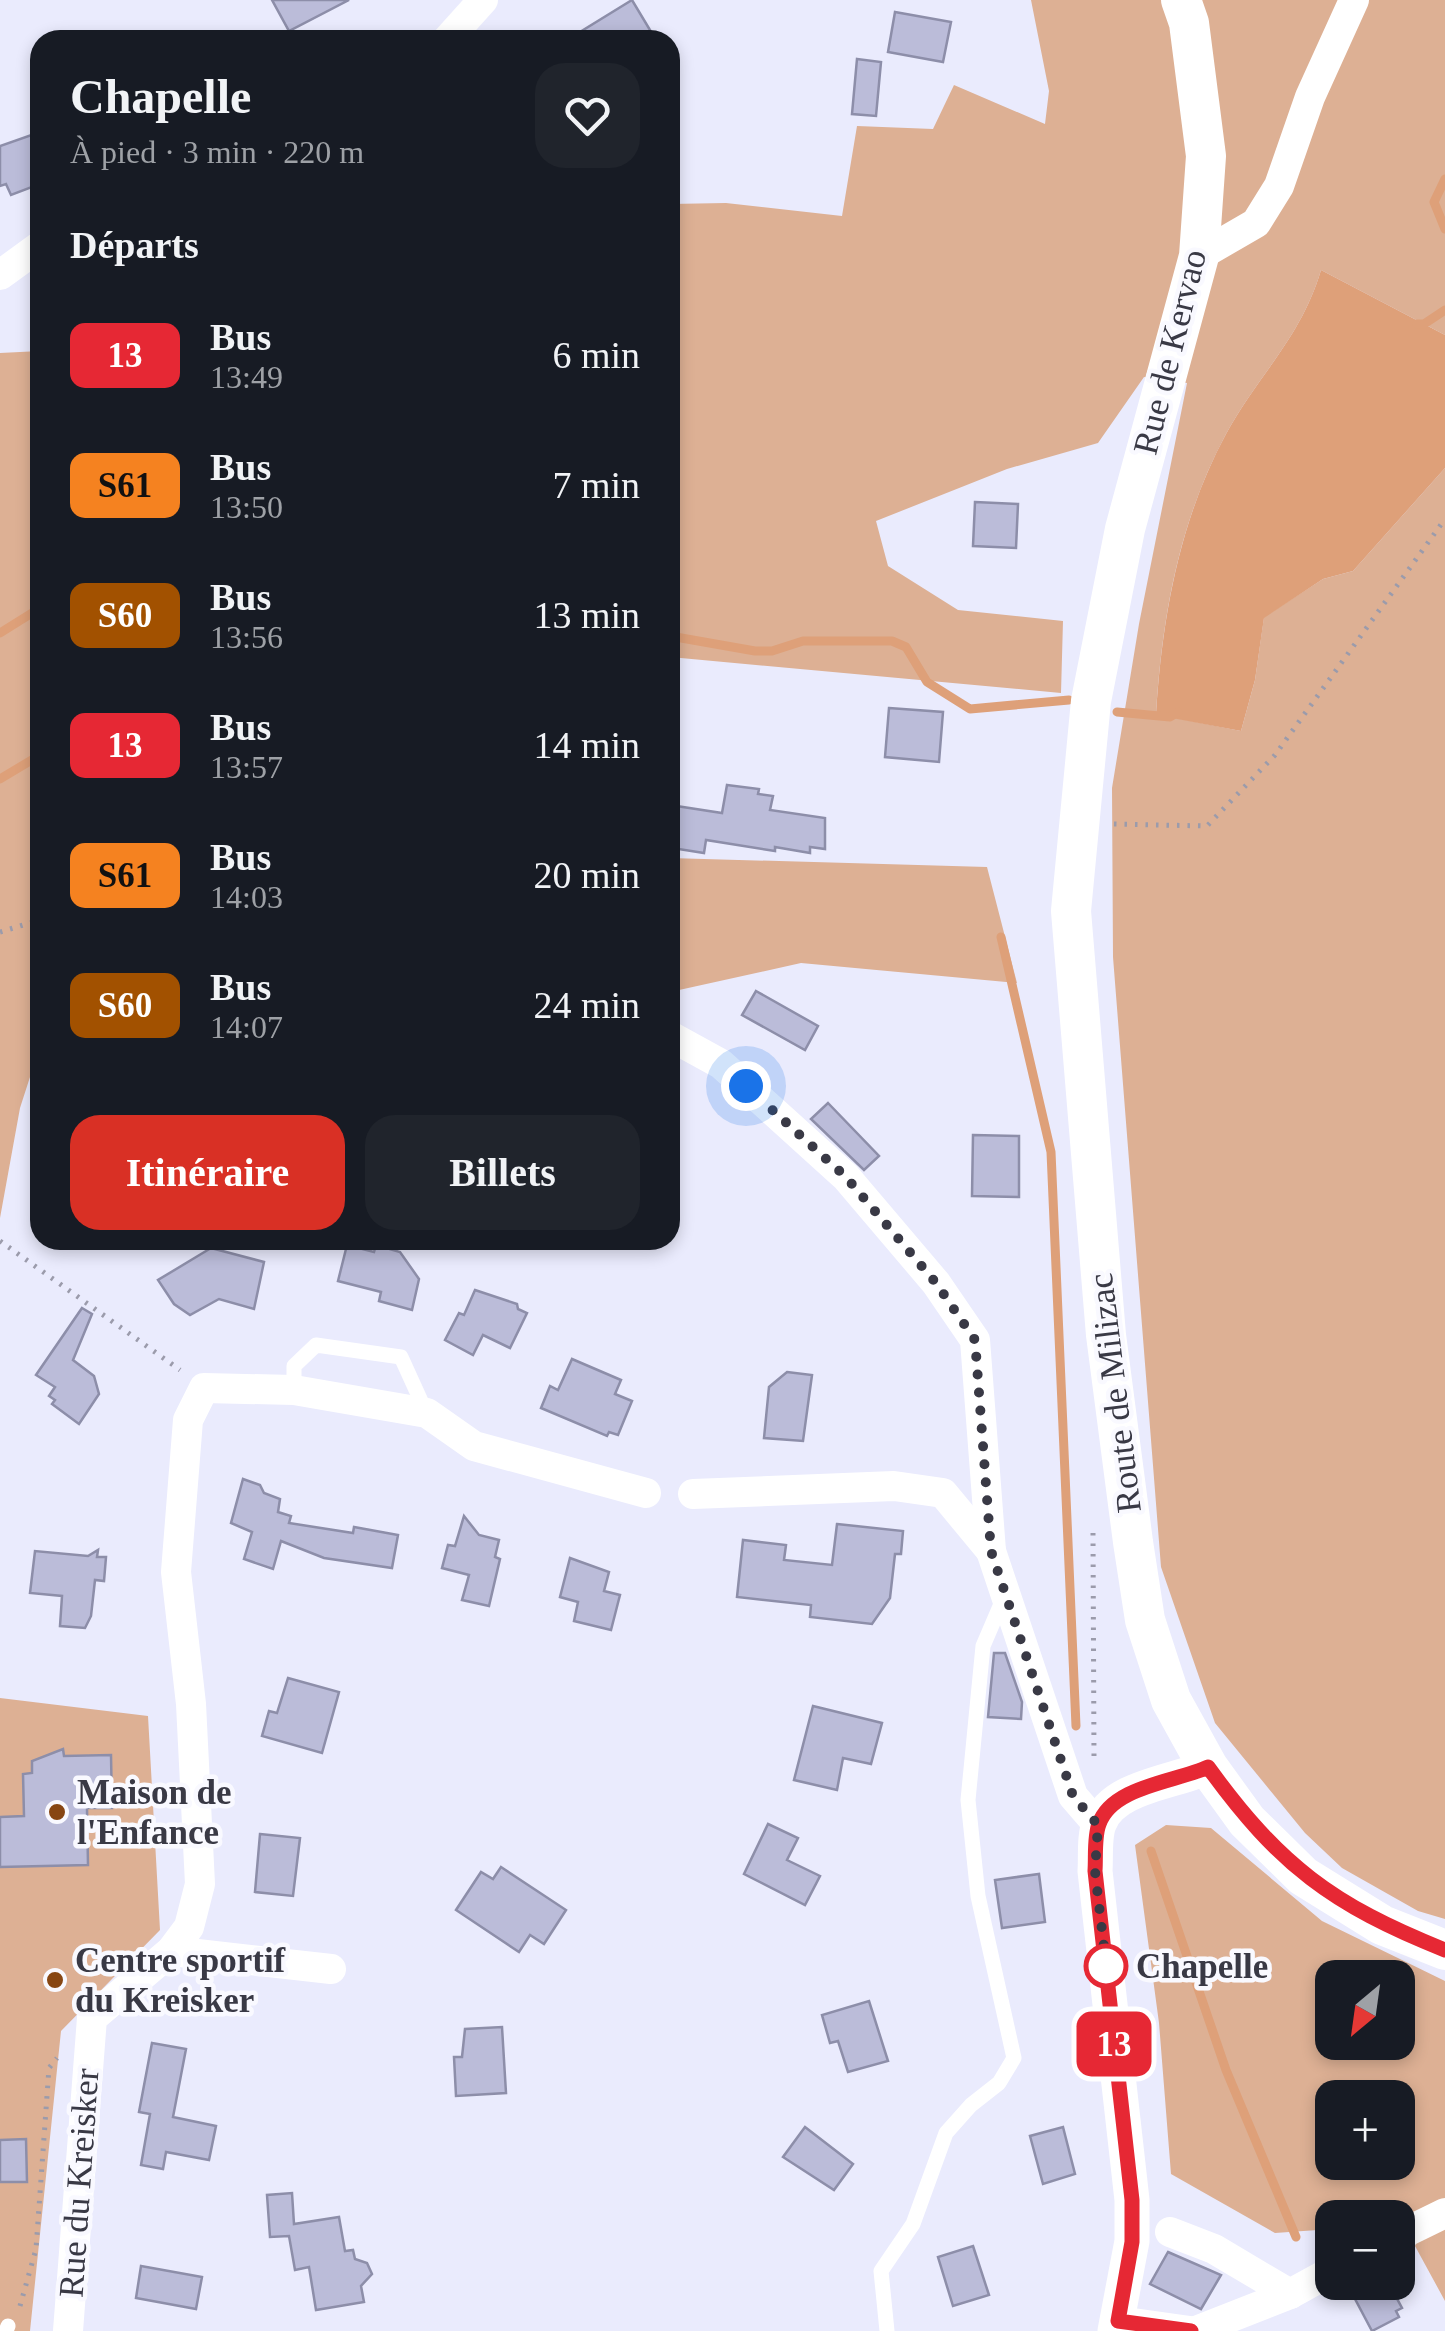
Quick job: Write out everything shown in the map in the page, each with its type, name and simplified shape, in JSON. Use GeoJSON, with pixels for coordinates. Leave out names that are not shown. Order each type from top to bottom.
{"type":"FeatureCollection","features":[{"type":"Feature","properties":{"kind":"main road","name":"Rue de Kervao"},"geometry":{"type":"LineString","coordinates":[[1091,701],[1125,529],[1199,256],[1206,156],[1189,22],[1180,0]]}},
{"type":"Feature","properties":{"kind":"main road","name":"Route de Milizac"},"geometry":{"type":"LineString","coordinates":[[1091,701],[1072,911],[1106,1335],[1145,1620],[1171,1700],[1208,1767],[1247,1820],[1303,1876],[1382,1925],[1445,1950]]}},
{"type":"Feature","properties":{"kind":"street"},"geometry":{"type":"LineString","coordinates":[[457,30],[483,0]]}},
{"type":"Feature","properties":{"kind":"street"},"geometry":{"type":"LineString","coordinates":[[1199,256],[1256,223],[1279,186],[1310,96],[1354,0]]}},
{"type":"Feature","properties":{"kind":"street"},"geometry":{"type":"LineString","coordinates":[[0,275],[30,253]]}},
{"type":"Feature","properties":{"kind":"street"},"geometry":{"type":"LineString","coordinates":[[680,1041],[721,1064],[846,1177],[936,1283],[975,1340],[991,1551],[1073,1796],[1098,1825]]}},
{"type":"Feature","properties":{"kind":"street"},"geometry":{"type":"LineString","coordinates":[[204,1388],[294,1390],[426,1413],[474,1446],[646,1493]]}},
{"type":"Feature","properties":{"kind":"street","name":"Rue du Kreisker"},"geometry":{"type":"LineString","coordinates":[[68,2331],[92,2018],[170,1952],[189,1927],[200,1884],[191,1704],[176,1572],[188,1420],[204,1388]]}},
{"type":"Feature","properties":{"kind":"street"},"geometry":{"type":"LineString","coordinates":[[693,1494],[894,1486],[944,1493],[991,1551]]}},
{"type":"Feature","properties":{"kind":"street"},"geometry":{"type":"LineString","coordinates":[[1208,1767],[1126,1797],[1108,1808],[1098,1825],[1095,1871],[1132,2200],[1132,2242],[1117,2326],[1193,2331],[1290,2294],[1315,2280]]}},
{"type":"Feature","properties":{"kind":"street"},"geometry":{"type":"LineString","coordinates":[[170,1952],[331,1968]]}},
{"type":"Feature","properties":{"kind":"street"},"geometry":{"type":"LineString","coordinates":[[1415,2228],[1445,2213]]}},
{"type":"Feature","properties":{"kind":"street"},"geometry":{"type":"LineString","coordinates":[[1170,2232],[1214,2249],[1290,2294]]}},
{"type":"Feature","properties":{"kind":"lane"},"geometry":{"type":"LineString","coordinates":[[294,1390],[294,1366],[316,1345],[401,1357],[426,1413]]}},
{"type":"Feature","properties":{"kind":"lane"},"geometry":{"type":"LineString","coordinates":[[887,2331],[881,2271],[913,2224],[946,2133],[971,2105],[999,2083],[1014,2058],[978,1896],[968,1800],[983,1646],[1005,1594]]}},
{"type":"Feature","properties":{"kind":"path"},"geometry":{"type":"LineString","coordinates":[[1080,823],[1207,826],[1275,754],[1445,519]]}},
{"type":"Feature","properties":{"kind":"path"},"geometry":{"type":"LineString","coordinates":[[0,932],[30,923]]}},
{"type":"Feature","properties":{"kind":"path"},"geometry":{"type":"LineString","coordinates":[[0,1241],[204,1388]]}},
{"type":"Feature","properties":{"kind":"path"},"geometry":{"type":"LineString","coordinates":[[1094,1524],[1094,1770]]}},
{"type":"Feature","properties":{"kind":"path"},"geometry":{"type":"LineString","coordinates":[[7,2329],[22,2302],[36,2249],[49,2068],[92,2018]]}},
{"type":"Feature","properties":{"kind":"shaded area"},"geometry":{"type":"Polygon","coordinates":[[[1031,0],[1445,0],[1445,335],[1321,270],[1291,336],[1226,434],[1196,501],[1168,606],[1156,714],[1241,731],[1255,680],[1264,617],[1323,579],[1353,571],[1445,468],[1445,1919],[1418,1911],[1342,1868],[1305,1833],[1215,1723],[1161,1567],[1113,957],[1112,788],[1139,624],[1187,383],[1144,377],[1098,443],[1007,469],[876,521],[888,566],[958,610],[1063,621],[1061,693],[680,658],[680,204],[726,203],[842,216],[857,126],[933,129],[954,85],[1045,124],[1049,91],[1031,0]]]}},
{"type":"Feature","properties":{"kind":"shaded area"},"geometry":{"type":"Polygon","coordinates":[[[1321,270],[1445,335],[1445,468],[1353,571],[1323,579],[1264,618],[1255,680],[1241,731],[1156,715],[1168,606],[1196,501],[1226,434],[1291,336],[1321,270]]]}},
{"type":"Feature","properties":{"kind":"shaded area"},"geometry":{"type":"Polygon","coordinates":[[[30,352],[30,1077],[20,1108],[0,1218],[0,353],[30,352]]]}},
{"type":"Feature","properties":{"kind":"shaded area"},"geometry":{"type":"Polygon","coordinates":[[[680,858],[987,867],[1017,983],[801,963],[680,990],[680,858]]]}},
{"type":"Feature","properties":{"kind":"shaded area","name":"Centre sportif du Kreisker"},"geometry":{"type":"Polygon","coordinates":[[[0,1698],[148,1716],[160,1930],[61,2031],[30,2331],[0,2331],[0,1698]]]}},
{"type":"Feature","properties":{"kind":"shaded area"},"geometry":{"type":"Polygon","coordinates":[[[1166,1825],[1211,1828],[1322,1921],[1402,1960],[1315,1960],[1315,2060],[1415,2060],[1415,1966],[1445,1981],[1445,2301],[1415,2246],[1425,2223],[1415,2223],[1415,2200],[1315,2200],[1315,2230],[1275,2233],[1171,2174],[1159,2023],[1135,1845],[1166,1825]]]}},
{"type":"Feature","properties":{"kind":"building"},"geometry":{"type":"Polygon","coordinates":[[[272,0],[349,0],[291,30],[272,0]]]}},
{"type":"Feature","properties":{"kind":"building"},"geometry":{"type":"Polygon","coordinates":[[[632,0],[650,30],[583,30],[632,0]]]}},
{"type":"Feature","properties":{"kind":"building"},"geometry":{"type":"Polygon","coordinates":[[[895,12],[951,22],[943,62],[888,52],[895,12]]]}},
{"type":"Feature","properties":{"kind":"building"},"geometry":{"type":"Polygon","coordinates":[[[857,59],[881,62],[876,116],[852,114],[857,59]]]}},
{"type":"Feature","properties":{"kind":"building"},"geometry":{"type":"Polygon","coordinates":[[[30,136],[30,188],[11,195],[6,184],[0,186],[0,146],[30,136]]]}},
{"type":"Feature","properties":{"kind":"building"},"geometry":{"type":"Polygon","coordinates":[[[975,502],[1018,504],[1016,548],[973,546],[975,502]]]}},
{"type":"Feature","properties":{"kind":"building"},"geometry":{"type":"Polygon","coordinates":[[[889,708],[943,712],[939,762],[885,757],[889,708]]]}},
{"type":"Feature","properties":{"kind":"building"},"geometry":{"type":"Polygon","coordinates":[[[727,785],[759,789],[758,794],[773,796],[770,810],[825,818],[825,849],[810,847],[810,853],[775,847],[775,851],[706,840],[704,853],[680,849],[680,807],[722,813],[727,785]]]}},
{"type":"Feature","properties":{"kind":"building"},"geometry":{"type":"Polygon","coordinates":[[[756,991],[818,1026],[805,1050],[742,1015],[756,991]]]}},
{"type":"Feature","properties":{"kind":"building"},"geometry":{"type":"Polygon","coordinates":[[[828,1103],[879,1156],[864,1170],[811,1119],[828,1103]]]}},
{"type":"Feature","properties":{"kind":"building"},"geometry":{"type":"Polygon","coordinates":[[[973,1135],[1019,1136],[1019,1197],[972,1196],[973,1135]]]}},
{"type":"Feature","properties":{"kind":"building"},"geometry":{"type":"Polygon","coordinates":[[[208,1250],[264,1262],[254,1309],[219,1299],[190,1315],[174,1304],[158,1280],[208,1250]]]}},
{"type":"Feature","properties":{"kind":"building"},"geometry":{"type":"Polygon","coordinates":[[[346,1250],[400,1252],[419,1279],[412,1310],[379,1301],[381,1292],[338,1281],[346,1250]]]}},
{"type":"Feature","properties":{"kind":"building"},"geometry":{"type":"Polygon","coordinates":[[[475,1290],[517,1304],[518,1309],[527,1313],[510,1348],[483,1335],[473,1355],[445,1340],[459,1313],[464,1315],[475,1290]]]}},
{"type":"Feature","properties":{"kind":"building"},"geometry":{"type":"Polygon","coordinates":[[[82,1308],[92,1314],[73,1360],[94,1376],[99,1394],[79,1424],[52,1404],[55,1400],[49,1396],[55,1387],[36,1375],[82,1308]]]}},
{"type":"Feature","properties":{"kind":"building"},"geometry":{"type":"Polygon","coordinates":[[[572,1359],[621,1380],[615,1394],[632,1401],[618,1435],[609,1432],[607,1436],[541,1408],[550,1386],[558,1390],[572,1359]]]}},
{"type":"Feature","properties":{"kind":"building"},"geometry":{"type":"Polygon","coordinates":[[[787,1372],[812,1375],[803,1441],[764,1438],[769,1387],[787,1372]]]}},
{"type":"Feature","properties":{"kind":"building"},"geometry":{"type":"Polygon","coordinates":[[[243,1479],[280,1499],[278,1512],[291,1516],[289,1523],[353,1533],[354,1527],[398,1535],[392,1568],[324,1558],[281,1541],[273,1569],[244,1559],[252,1532],[231,1523],[243,1479]]]}},
{"type":"Feature","properties":{"kind":"building"},"geometry":{"type":"Polygon","coordinates":[[[464,1516],[479,1535],[499,1540],[495,1557],[500,1559],[489,1606],[462,1600],[469,1575],[442,1568],[448,1545],[455,1546],[464,1516]]]}},
{"type":"Feature","properties":{"kind":"building"},"geometry":{"type":"Polygon","coordinates":[[[837,1524],[903,1531],[901,1554],[895,1554],[890,1598],[872,1624],[810,1617],[811,1605],[737,1597],[743,1540],[786,1545],[784,1560],[832,1565],[837,1524]]]}},
{"type":"Feature","properties":{"kind":"building"},"geometry":{"type":"Polygon","coordinates":[[[98,1550],[97,1557],[106,1557],[104,1581],[95,1580],[91,1616],[85,1628],[60,1626],[62,1596],[30,1593],[35,1551],[88,1556],[98,1550]]]}},
{"type":"Feature","properties":{"kind":"building"},"geometry":{"type":"Polygon","coordinates":[[[570,1558],[609,1572],[604,1591],[620,1595],[611,1630],[574,1621],[578,1602],[560,1597],[570,1558]]]}},
{"type":"Feature","properties":{"kind":"building"},"geometry":{"type":"Polygon","coordinates":[[[994,1653],[1005,1653],[1022,1702],[1021,1719],[988,1717],[994,1653]]]}},
{"type":"Feature","properties":{"kind":"building"},"geometry":{"type":"Polygon","coordinates":[[[288,1678],[339,1692],[322,1753],[262,1736],[269,1711],[277,1713],[288,1678]]]}},
{"type":"Feature","properties":{"kind":"building"},"geometry":{"type":"Polygon","coordinates":[[[813,1706],[882,1723],[871,1764],[843,1758],[837,1790],[794,1780],[813,1706]]]}},
{"type":"Feature","properties":{"kind":"building","name":"Maison de l'Enfance"},"geometry":{"type":"Polygon","coordinates":[[[63,1749],[64,1756],[111,1755],[112,1808],[87,1808],[88,1865],[0,1867],[0,1817],[24,1816],[23,1774],[32,1773],[32,1761],[63,1749]]]}},
{"type":"Feature","properties":{"kind":"building"},"geometry":{"type":"Polygon","coordinates":[[[768,1824],[798,1838],[787,1860],[820,1876],[805,1905],[744,1874],[768,1824]]]}},
{"type":"Feature","properties":{"kind":"building"},"geometry":{"type":"Polygon","coordinates":[[[260,1834],[300,1838],[293,1896],[255,1892],[260,1834]]]}},
{"type":"Feature","properties":{"kind":"building"},"geometry":{"type":"Polygon","coordinates":[[[501,1867],[566,1910],[544,1944],[530,1935],[519,1952],[456,1910],[481,1872],[493,1879],[501,1867]]]}},
{"type":"Feature","properties":{"kind":"building"},"geometry":{"type":"Polygon","coordinates":[[[1039,1874],[1045,1922],[1002,1928],[995,1880],[1039,1874]]]}},
{"type":"Feature","properties":{"kind":"building"},"geometry":{"type":"Polygon","coordinates":[[[869,2001],[888,2061],[848,2072],[838,2041],[830,2043],[822,2015],[869,2001]]]}},
{"type":"Feature","properties":{"kind":"building"},"geometry":{"type":"Polygon","coordinates":[[[502,2027],[506,2093],[456,2096],[454,2057],[462,2057],[465,2029],[502,2027]]]}},
{"type":"Feature","properties":{"kind":"building"},"geometry":{"type":"Polygon","coordinates":[[[152,2043],[186,2049],[173,2117],[216,2126],[209,2160],[166,2152],[163,2169],[141,2165],[150,2114],[139,2112],[152,2043]]]}},
{"type":"Feature","properties":{"kind":"building"},"geometry":{"type":"Polygon","coordinates":[[[805,2127],[853,2164],[834,2190],[783,2157],[805,2127]]]}},
{"type":"Feature","properties":{"kind":"building"},"geometry":{"type":"Polygon","coordinates":[[[1063,2127],[1075,2174],[1043,2184],[1030,2136],[1063,2127]]]}},
{"type":"Feature","properties":{"kind":"building"},"geometry":{"type":"Polygon","coordinates":[[[26,2139],[27,2182],[0,2182],[0,2140],[26,2139]]]}},
{"type":"Feature","properties":{"kind":"building"},"geometry":{"type":"Polygon","coordinates":[[[292,2193],[294,2224],[339,2217],[345,2251],[353,2250],[355,2259],[367,2263],[372,2274],[361,2286],[364,2302],[316,2310],[309,2267],[295,2270],[289,2236],[270,2237],[267,2195],[292,2193]]]}},
{"type":"Feature","properties":{"kind":"building"},"geometry":{"type":"Polygon","coordinates":[[[973,2246],[989,2295],[953,2306],[938,2257],[973,2246]]]}},
{"type":"Feature","properties":{"kind":"building"},"geometry":{"type":"Polygon","coordinates":[[[1168,2252],[1221,2275],[1201,2309],[1150,2284],[1168,2252]]]}},
{"type":"Feature","properties":{"kind":"building"},"geometry":{"type":"Polygon","coordinates":[[[141,2266],[202,2277],[196,2309],[136,2298],[141,2266]]]}},
{"type":"Feature","properties":{"kind":"building"},"geometry":{"type":"Polygon","coordinates":[[[1356,2300],[1398,2300],[1402,2308],[1396,2311],[1399,2317],[1372,2331],[1356,2300]]]}},
{"type":"Feature","properties":{"kind":"waterway"},"geometry":{"type":"LineString","coordinates":[[1445,179],[1434,202],[1445,229]]}},
{"type":"Feature","properties":{"kind":"waterway"},"geometry":{"type":"LineString","coordinates":[[1417,324],[1424,324],[1445,310]]}},
{"type":"Feature","properties":{"kind":"waterway"},"geometry":{"type":"LineString","coordinates":[[0,633],[30,614]]}},
{"type":"Feature","properties":{"kind":"waterway"},"geometry":{"type":"LineString","coordinates":[[680,638],[755,651],[772,651],[803,641],[892,641],[906,647],[927,682],[970,709],[1069,700]]}},
{"type":"Feature","properties":{"kind":"waterway"},"geometry":{"type":"LineString","coordinates":[[1117,712],[1170,717],[1178,712]]}},
{"type":"Feature","properties":{"kind":"waterway"},"geometry":{"type":"LineString","coordinates":[[0,779],[30,761]]}},
{"type":"Feature","properties":{"kind":"waterway"},"geometry":{"type":"LineString","coordinates":[[1001,937],[1051,1152],[1076,1726]]}},
{"type":"Feature","properties":{"kind":"waterway"},"geometry":{"type":"LineString","coordinates":[[1151,1851],[1226,2070],[1296,2237]]}},
{"type":"Feature","properties":{"kind":"bus line","name":"13"},"geometry":{"type":"LineString","coordinates":[[1191,2331],[1118,2321],[1132,2242],[1132,2200],[1095,1871],[1098,1825],[1108,1808],[1126,1797],[1208,1767],[1247,1820],[1303,1876],[1382,1925],[1445,1950]]}},
{"type":"Feature","properties":{"kind":"place","name":"Maison de l'Enfance"},"geometry":{"type":"Point","coordinates":[57,1812]}},
{"type":"Feature","properties":{"kind":"place","name":"Chapelle"},"geometry":{"type":"Point","coordinates":[1106,1966]}},
{"type":"Feature","properties":{"kind":"place","name":"Centre sportif du Kreisker"},"geometry":{"type":"Point","coordinates":[55,1980]}},
{"type":"Feature","properties":{"kind":"route"},"geometry":{"type":"LineString","coordinates":[[746,1086],[846,1177],[936,1283],[975,1340],[991,1551],[1073,1796],[1098,1825],[1095,1871],[1108,1981],[1106,1966]]}}]}
